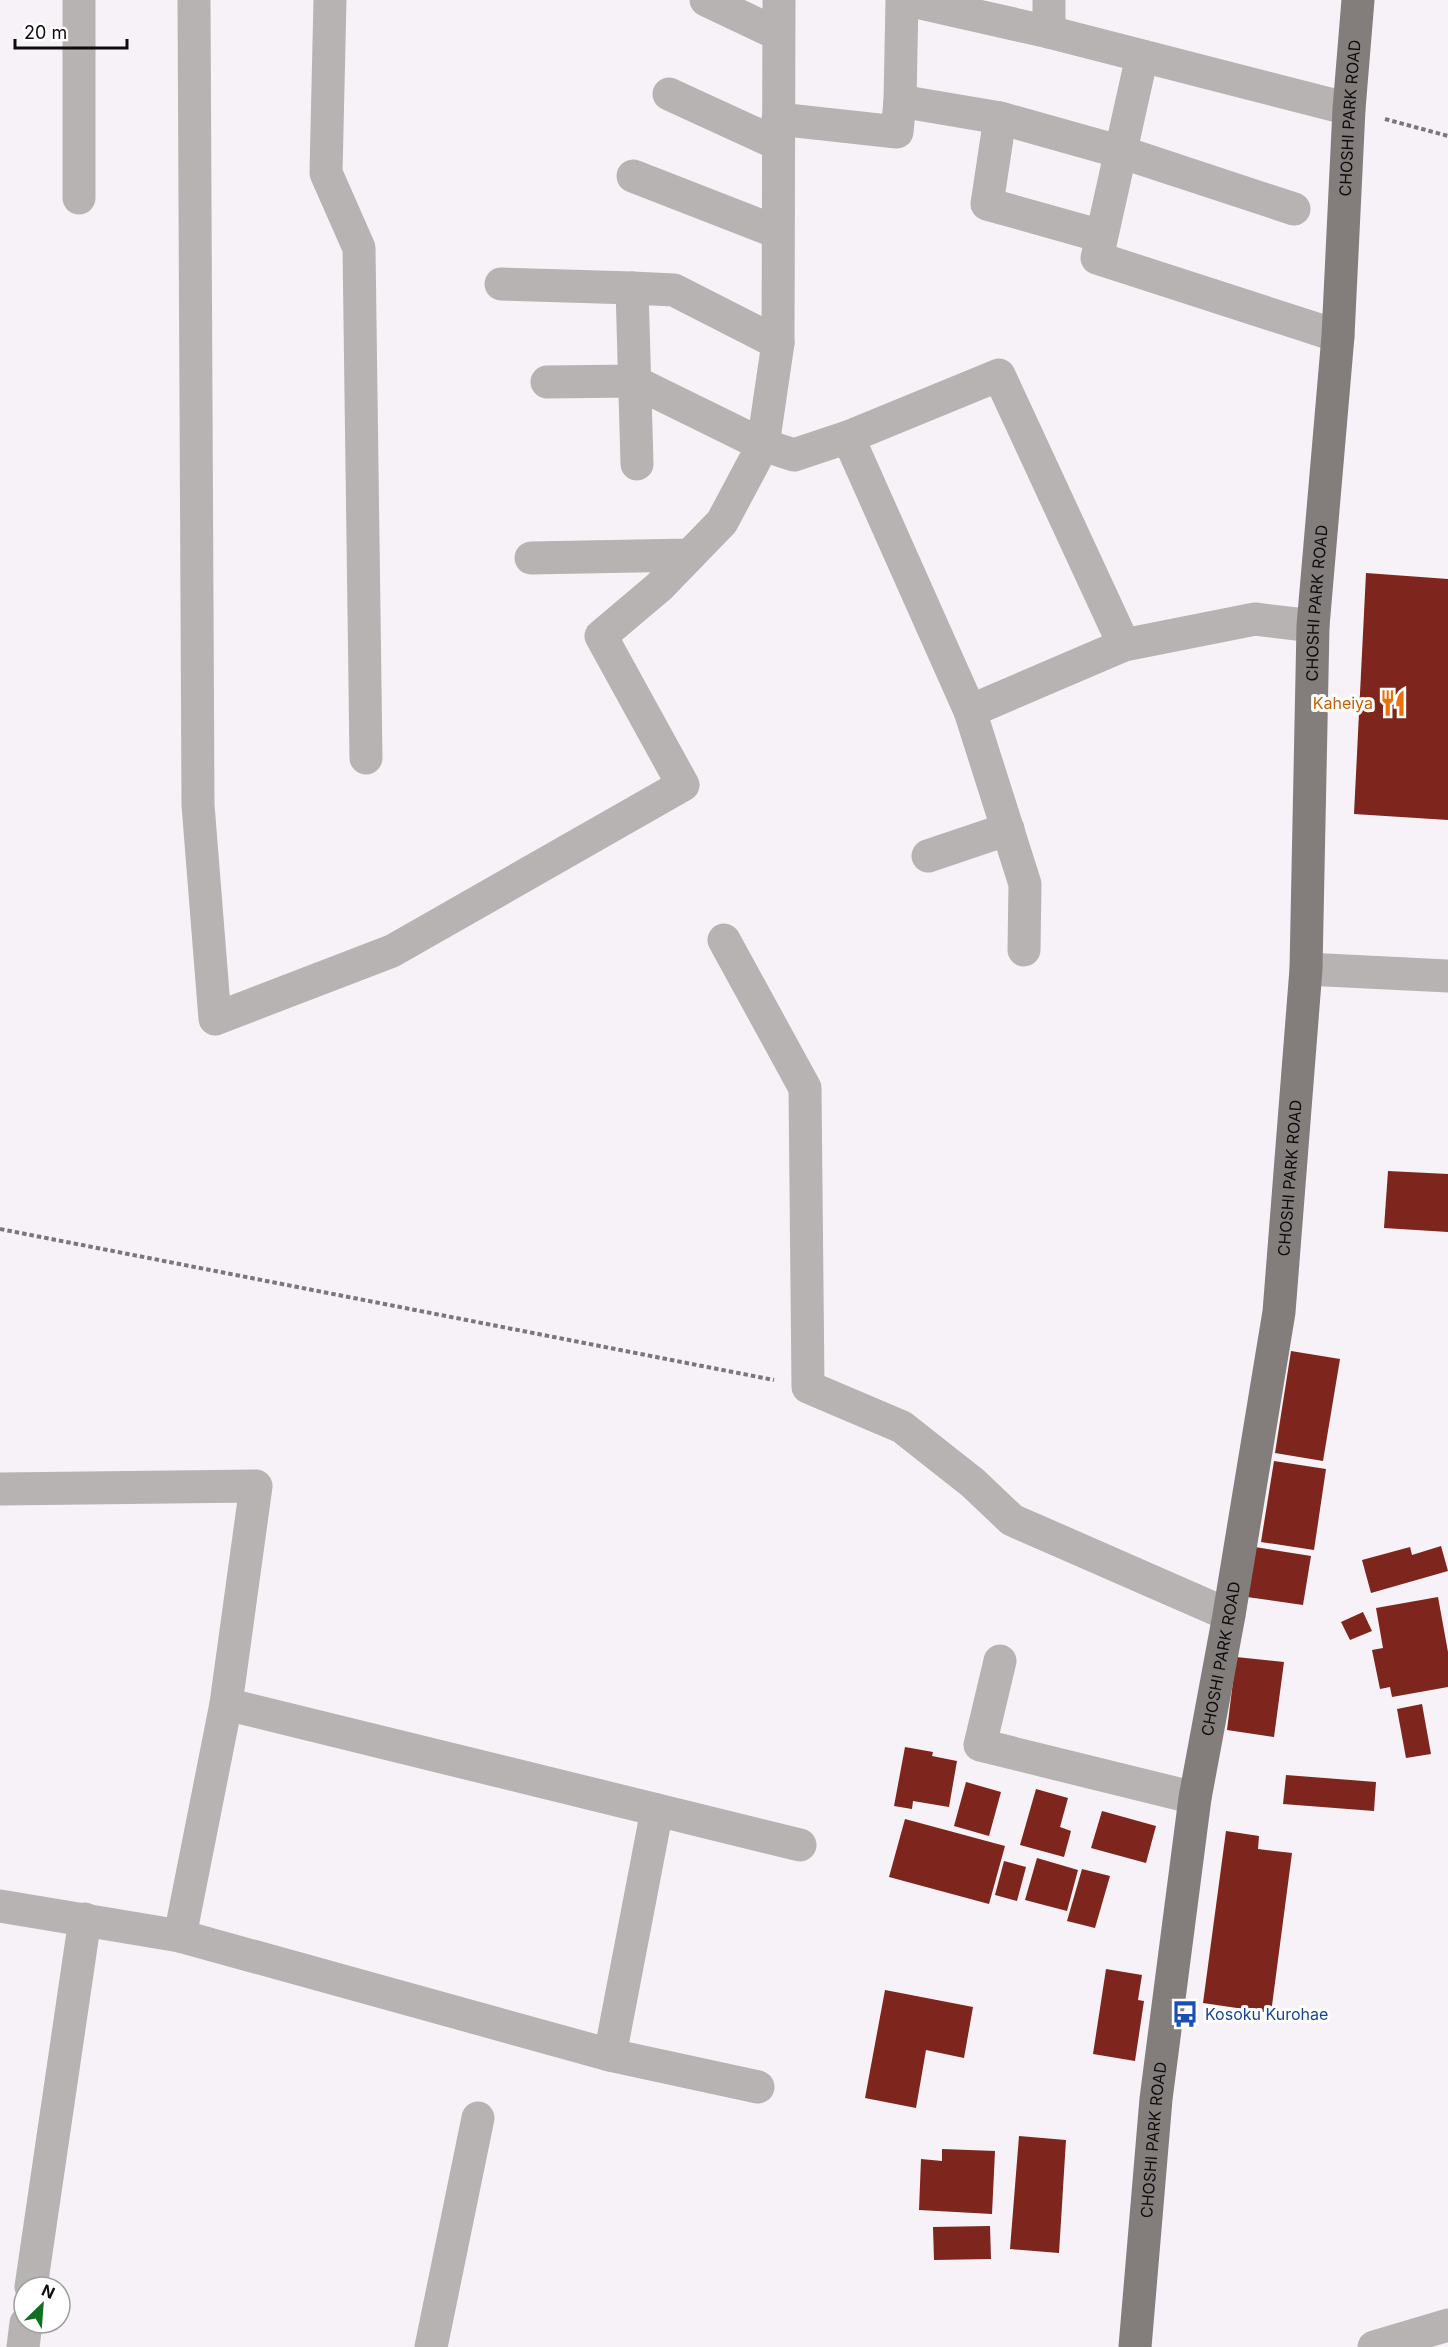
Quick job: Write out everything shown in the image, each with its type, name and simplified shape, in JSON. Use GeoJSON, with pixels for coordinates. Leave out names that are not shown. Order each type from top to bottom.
{"type":"FeatureCollection","features":[{"type":"Feature","properties":{"kind":"main road","name":"CHOSHI PARK ROAD"},"geometry":{"type":"LineString","coordinates":[[1135,2347],[1156,2099],[1195,1797],[1229,1615],[1279,1312],[1306,969],[1313,626],[1338,336],[1349,109],[1358,0]]}},
{"type":"Feature","properties":{"kind":"street"},"geometry":{"type":"LineString","coordinates":[[78,198],[79,0]]}},
{"type":"Feature","properties":{"kind":"street"},"geometry":{"type":"LineString","coordinates":[[194,0],[198,805],[215,1019],[392,951],[683,785],[602,636],[659,587],[723,522],[763,445],[778,343],[779,0]]}},
{"type":"Feature","properties":{"kind":"street"},"geometry":{"type":"LineString","coordinates":[[330,0],[326,173],[359,248],[366,758]]}},
{"type":"Feature","properties":{"kind":"street"},"geometry":{"type":"LineString","coordinates":[[706,0],[778,34]]}},
{"type":"Feature","properties":{"kind":"street"},"geometry":{"type":"LineString","coordinates":[[669,94],[778,132],[897,132],[900,101],[902,0]]}},
{"type":"Feature","properties":{"kind":"street"},"geometry":{"type":"LineString","coordinates":[[907,0],[1049,32],[1349,109]]}},
{"type":"Feature","properties":{"kind":"street"},"geometry":{"type":"LineString","coordinates":[[1049,32],[1050,0]]}},
{"type":"Feature","properties":{"kind":"street"},"geometry":{"type":"LineString","coordinates":[[1142,56],[1097,258],[1338,336]]}},
{"type":"Feature","properties":{"kind":"street"},"geometry":{"type":"LineString","coordinates":[[900,101],[1000,118],[1120,152],[1294,208]]}},
{"type":"Feature","properties":{"kind":"street"},"geometry":{"type":"LineString","coordinates":[[1000,118],[987,204],[1101,237]]}},
{"type":"Feature","properties":{"kind":"street"},"geometry":{"type":"LineString","coordinates":[[633,176],[777,232]]}},
{"type":"Feature","properties":{"kind":"street"},"geometry":{"type":"LineString","coordinates":[[501,284],[674,290],[778,343]]}},
{"type":"Feature","properties":{"kind":"street"},"geometry":{"type":"LineString","coordinates":[[632,288],[637,464]]}},
{"type":"Feature","properties":{"kind":"street"},"geometry":{"type":"LineString","coordinates":[[547,382],[633,381],[763,445],[794,455],[848,437],[999,375],[1124,645]]}},
{"type":"Feature","properties":{"kind":"street"},"geometry":{"type":"LineString","coordinates":[[848,437],[970,711],[1025,884],[1024,950]]}},
{"type":"Feature","properties":{"kind":"street"},"geometry":{"type":"LineString","coordinates":[[531,558],[690,555]]}},
{"type":"Feature","properties":{"kind":"street"},"geometry":{"type":"LineString","coordinates":[[970,711],[1124,645],[1255,619],[1313,626]]}},
{"type":"Feature","properties":{"kind":"street"},"geometry":{"type":"LineString","coordinates":[[928,856],[1008,829]]}},
{"type":"Feature","properties":{"kind":"street"},"geometry":{"type":"LineString","coordinates":[[724,940],[805,1088],[808,1387],[902,1427],[973,1483],[1012,1520],[1229,1615]]}},
{"type":"Feature","properties":{"kind":"street"},"geometry":{"type":"LineString","coordinates":[[1306,969],[1448,976]]}},
{"type":"Feature","properties":{"kind":"street"},"geometry":{"type":"LineString","coordinates":[[0,1489],[256,1486],[226,1704],[180,1936]]}},
{"type":"Feature","properties":{"kind":"street"},"geometry":{"type":"LineString","coordinates":[[1000,1661],[980,1745],[1195,1797]]}},
{"type":"Feature","properties":{"kind":"street"},"geometry":{"type":"LineString","coordinates":[[226,1704],[800,1845]]}},
{"type":"Feature","properties":{"kind":"street"},"geometry":{"type":"LineString","coordinates":[[610,2055],[657,1810]]}},
{"type":"Feature","properties":{"kind":"street"},"geometry":{"type":"LineString","coordinates":[[0,1906],[180,1936],[610,2055],[758,2087]]}},
{"type":"Feature","properties":{"kind":"street"},"geometry":{"type":"LineString","coordinates":[[33,2275],[85,1919]]}},
{"type":"Feature","properties":{"kind":"street"},"geometry":{"type":"LineString","coordinates":[[431,2347],[478,2118]]}},
{"type":"Feature","properties":{"kind":"street"},"geometry":{"type":"LineString","coordinates":[[1374,2347],[1448,2325]]}},
{"type":"Feature","properties":{"kind":"path"},"geometry":{"type":"LineString","coordinates":[[1349,109],[1448,136]]}},
{"type":"Feature","properties":{"kind":"path"},"geometry":{"type":"LineString","coordinates":[[0,1229],[808,1387]]}},
{"type":"Feature","properties":{"kind":"building"},"geometry":{"type":"Polygon","coordinates":[[[1366,573],[1448,579],[1448,820],[1354,814],[1366,573]]]}},
{"type":"Feature","properties":{"kind":"building"},"geometry":{"type":"Polygon","coordinates":[[[1388,1171],[1448,1174],[1448,1232],[1384,1228],[1388,1171]]]}},
{"type":"Feature","properties":{"kind":"building"},"geometry":{"type":"Polygon","coordinates":[[[1291,1351],[1340,1359],[1323,1461],[1275,1453],[1291,1351]]]}},
{"type":"Feature","properties":{"kind":"building"},"geometry":{"type":"Polygon","coordinates":[[[1274,1461],[1326,1469],[1314,1550],[1261,1542],[1274,1461]]]}},
{"type":"Feature","properties":{"kind":"building"},"geometry":{"type":"Polygon","coordinates":[[[1441,1546],[1448,1571],[1371,1593],[1362,1560],[1410,1547],[1412,1555],[1441,1546]]]}},
{"type":"Feature","properties":{"kind":"building"},"geometry":{"type":"Polygon","coordinates":[[[1255,1547],[1311,1556],[1303,1605],[1247,1597],[1255,1547]]]}},
{"type":"Feature","properties":{"kind":"building"},"geometry":{"type":"Polygon","coordinates":[[[1438,1597],[1448,1652],[1448,1687],[1392,1697],[1390,1687],[1380,1689],[1372,1650],[1383,1648],[1376,1608],[1438,1597]]]}},
{"type":"Feature","properties":{"kind":"building"},"geometry":{"type":"Polygon","coordinates":[[[1363,1612],[1372,1631],[1350,1640],[1341,1622],[1363,1612]]]}},
{"type":"Feature","properties":{"kind":"building"},"geometry":{"type":"Polygon","coordinates":[[[1236,1657],[1284,1662],[1274,1737],[1227,1730],[1236,1657]]]}},
{"type":"Feature","properties":{"kind":"building"},"geometry":{"type":"Polygon","coordinates":[[[1422,1704],[1431,1754],[1406,1758],[1397,1709],[1422,1704]]]}},
{"type":"Feature","properties":{"kind":"building"},"geometry":{"type":"Polygon","coordinates":[[[905,1747],[933,1752],[932,1756],[957,1761],[949,1807],[913,1801],[912,1809],[894,1806],[905,1747]]]}},
{"type":"Feature","properties":{"kind":"building"},"geometry":{"type":"Polygon","coordinates":[[[1286,1775],[1376,1782],[1374,1811],[1283,1804],[1286,1775]]]}},
{"type":"Feature","properties":{"kind":"building"},"geometry":{"type":"Polygon","coordinates":[[[966,1782],[1001,1792],[989,1836],[954,1826],[966,1782]]]}},
{"type":"Feature","properties":{"kind":"building"},"geometry":{"type":"Polygon","coordinates":[[[1036,1789],[1068,1798],[1060,1827],[1071,1831],[1064,1857],[1020,1845],[1036,1789]]]}},
{"type":"Feature","properties":{"kind":"building"},"geometry":{"type":"Polygon","coordinates":[[[1102,1811],[1156,1826],[1146,1863],[1091,1848],[1102,1811]]]}},
{"type":"Feature","properties":{"kind":"building"},"geometry":{"type":"Polygon","coordinates":[[[905,1819],[1005,1846],[989,1904],[889,1877],[905,1819]]]}},
{"type":"Feature","properties":{"kind":"building"},"geometry":{"type":"Polygon","coordinates":[[[1226,1831],[1259,1836],[1258,1849],[1292,1853],[1271,2013],[1203,2003],[1226,1831]]]}},
{"type":"Feature","properties":{"kind":"building"},"geometry":{"type":"Polygon","coordinates":[[[1037,1858],[1078,1870],[1067,1911],[1025,1900],[1037,1858]]]}},
{"type":"Feature","properties":{"kind":"building"},"geometry":{"type":"Polygon","coordinates":[[[1004,1861],[1026,1867],[1017,1901],[995,1895],[1004,1861]]]}},
{"type":"Feature","properties":{"kind":"building"},"geometry":{"type":"Polygon","coordinates":[[[1082,1869],[1110,1876],[1095,1928],[1067,1921],[1082,1869]]]}},
{"type":"Feature","properties":{"kind":"building"},"geometry":{"type":"Polygon","coordinates":[[[1106,1969],[1142,1975],[1138,2000],[1144,2001],[1135,2061],[1093,2054],[1106,1969]]]}},
{"type":"Feature","properties":{"kind":"building"},"geometry":{"type":"Polygon","coordinates":[[[885,1990],[973,2007],[964,2058],[926,2050],[916,2108],[865,2098],[885,1990]]]}},
{"type":"Feature","properties":{"kind":"building"},"geometry":{"type":"Polygon","coordinates":[[[1019,2136],[1066,2140],[1059,2253],[1010,2249],[1019,2136]]]}},
{"type":"Feature","properties":{"kind":"building"},"geometry":{"type":"Polygon","coordinates":[[[942,2149],[995,2151],[992,2214],[919,2210],[921,2159],[942,2161],[942,2149]]]}},
{"type":"Feature","properties":{"kind":"building"},"geometry":{"type":"Polygon","coordinates":[[[990,2226],[991,2259],[934,2260],[933,2227],[990,2226]]]}},
{"type":"Feature","properties":{"kind":"place","name":"Kaheiya"},"geometry":{"type":"Point","coordinates":[1393,703]}},
{"type":"Feature","properties":{"kind":"place","name":"Kosoku Kurohae"},"geometry":{"type":"Point","coordinates":[1185,2014]}}]}
